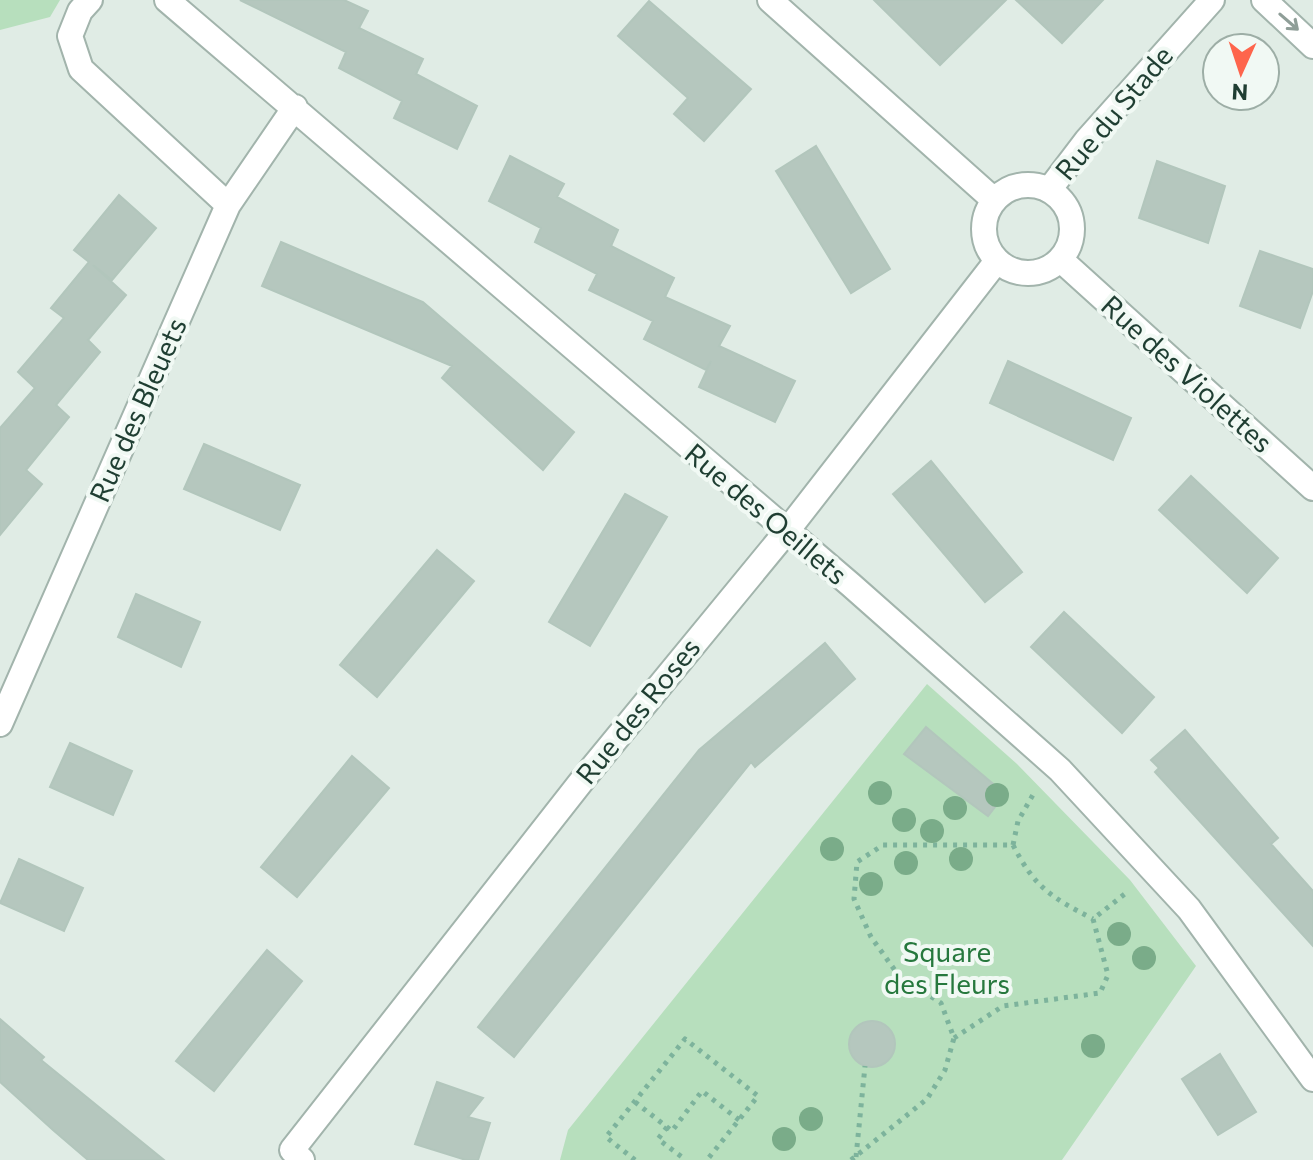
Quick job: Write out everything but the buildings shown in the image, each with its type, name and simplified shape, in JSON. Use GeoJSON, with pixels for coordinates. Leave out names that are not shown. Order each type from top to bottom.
{"type":"FeatureCollection","features":[{"type":"Feature","properties":{"kind":"street"},"geometry":{"type":"LineString","coordinates":[[90,0],[80,11],[70,36],[81,69],[228,205]]}},
{"type":"Feature","properties":{"kind":"street","name":"Rue des Oeillets"},"geometry":{"type":"LineString","coordinates":[[167,0],[787,531],[1060,770],[1160,874],[1313,1079]]}},
{"type":"Feature","properties":{"kind":"street"},"geometry":{"type":"LineString","coordinates":[[770,0],[994,200]]}},
{"type":"Feature","properties":{"kind":"street","name":"Rue du Stade"},"geometry":{"type":"LineString","coordinates":[[1049,190],[1087,140],[1212,0]]}},
{"type":"Feature","properties":{"kind":"street"},"geometry":{"type":"LineString","coordinates":[[1264,0],[1313,46]]}},
{"type":"Feature","properties":{"kind":"street","name":"Rue des Bleuets"},"geometry":{"type":"LineString","coordinates":[[0,724],[228,205],[295,107]]}},
{"type":"Feature","properties":{"kind":"street"},"geometry":{"type":"LineString","coordinates":[[1027,185],[1049,190],[1066,206],[1072,221],[1070,243],[1061,260],[1050,268],[1022,274],[996,262],[987,249],[983,224],[994,200],[1015,187],[1027,185]]}},
{"type":"Feature","properties":{"kind":"street","name":"Rue des Violettes"},"geometry":{"type":"LineString","coordinates":[[1061,260],[1313,488]]}},
{"type":"Feature","properties":{"kind":"street","name":"Rue des Roses"},"geometry":{"type":"LineString","coordinates":[[292,1157],[584,778],[787,531],[996,262]]}},
{"type":"Feature","properties":{"kind":"path"},"geometry":{"type":"LineString","coordinates":[[954,1038],[1003,1006],[1100,993],[1108,975],[1093,919],[1056,900],[1028,876],[1013,845],[1018,821],[1029,797]]}},
{"type":"Feature","properties":{"kind":"path"},"geometry":{"type":"LineString","coordinates":[[854,1159],[927,1099],[945,1070],[954,1038],[941,1003],[899,976],[871,937],[854,899],[857,862],[883,845],[1013,845]]}},
{"type":"Feature","properties":{"kind":"path"},"geometry":{"type":"LineString","coordinates":[[1093,919],[1135,886],[1160,874]]}},
{"type":"Feature","properties":{"kind":"path"},"geometry":{"type":"LineString","coordinates":[[635,1160],[606,1137],[685,1039],[758,1096],[707,1160]]}},
{"type":"Feature","properties":{"kind":"path"},"geometry":{"type":"LineString","coordinates":[[854,1159],[865,1066]]}},
{"type":"Feature","properties":{"kind":"path"},"geometry":{"type":"LineString","coordinates":[[635,1102],[672,1131],[702,1091],[739,1120]]}},
{"type":"Feature","properties":{"kind":"path"},"geometry":{"type":"LineString","coordinates":[[667,1127],[658,1139],[686,1160]]}},
{"type":"Feature","properties":{"kind":"green space"},"geometry":{"type":"Polygon","coordinates":[[[0,0],[60,0],[50,17],[0,30],[0,0]]]}},
{"type":"Feature","properties":{"kind":"green space","name":"Square des Fleurs"},"geometry":{"type":"Polygon","coordinates":[[[927,684],[1017,764],[1130,880],[1196,966],[1062,1160],[560,1160],[568,1130],[927,684]]]}}]}
